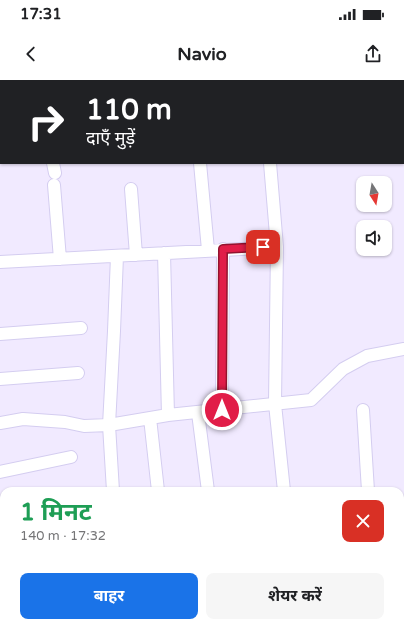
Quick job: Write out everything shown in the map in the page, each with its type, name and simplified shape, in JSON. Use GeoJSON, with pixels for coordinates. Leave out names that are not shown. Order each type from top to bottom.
{"type":"FeatureCollection","features":[{"type":"Feature","properties":{"kind":"street"},"geometry":{"type":"LineString","coordinates":[[200,164],[208,250]]}},
{"type":"Feature","properties":{"kind":"street"},"geometry":{"type":"LineString","coordinates":[[270,164],[277,247],[275,404],[284,487]]}},
{"type":"Feature","properties":{"kind":"street"},"geometry":{"type":"LineString","coordinates":[[54,174],[60,259]]}},
{"type":"Feature","properties":{"kind":"street"},"geometry":{"type":"LineString","coordinates":[[131,189],[136,255]]}},
{"type":"Feature","properties":{"kind":"street"},"geometry":{"type":"LineString","coordinates":[[0,262],[277,247]]}},
{"type":"Feature","properties":{"kind":"street"},"geometry":{"type":"LineString","coordinates":[[222,410],[223,249]]}},
{"type":"Feature","properties":{"kind":"street"},"geometry":{"type":"LineString","coordinates":[[164,253],[168,415]]}},
{"type":"Feature","properties":{"kind":"street"},"geometry":{"type":"LineString","coordinates":[[113,487],[109,425],[117,256]]}},
{"type":"Feature","properties":{"kind":"street"},"geometry":{"type":"LineString","coordinates":[[0,334],[81,328]]}},
{"type":"Feature","properties":{"kind":"street"},"geometry":{"type":"LineString","coordinates":[[0,423],[23,419],[65,422],[84,426],[109,425],[168,415],[311,400],[343,369],[368,356],[404,349]]}},
{"type":"Feature","properties":{"kind":"street"},"geometry":{"type":"LineString","coordinates":[[0,379],[78,373]]}},
{"type":"Feature","properties":{"kind":"street"},"geometry":{"type":"LineString","coordinates":[[363,410],[368,487]]}},
{"type":"Feature","properties":{"kind":"street"},"geometry":{"type":"LineString","coordinates":[[198,413],[207,487]]}},
{"type":"Feature","properties":{"kind":"street"},"geometry":{"type":"LineString","coordinates":[[150,418],[158,487]]}},
{"type":"Feature","properties":{"kind":"street"},"geometry":{"type":"LineString","coordinates":[[0,472],[71,457]]}},
{"type":"Feature","properties":{"kind":"route"},"geometry":{"type":"LineString","coordinates":[[222,410],[223,249],[263,247]]}}]}
